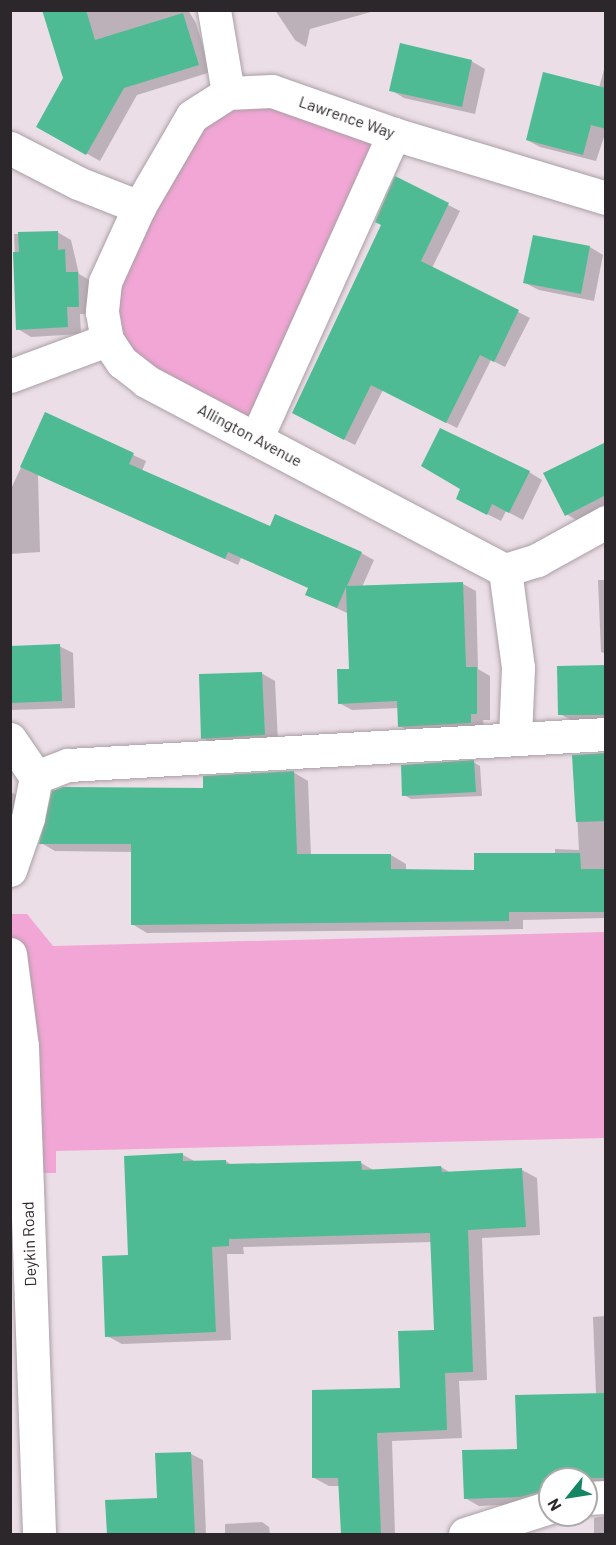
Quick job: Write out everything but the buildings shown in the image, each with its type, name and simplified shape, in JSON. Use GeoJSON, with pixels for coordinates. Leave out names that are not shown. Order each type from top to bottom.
{"type":"FeatureCollection","features":[{"type":"Feature","properties":{"kind":"street"},"geometry":{"type":"LineString","coordinates":[[214,10],[228,93]]}},
{"type":"Feature","properties":{"kind":"street","name":"Lawrence Way"},"geometry":{"type":"LineString","coordinates":[[139,207],[192,116],[228,93],[272,91],[394,134],[606,198]]}},
{"type":"Feature","properties":{"kind":"street"},"geometry":{"type":"LineString","coordinates":[[256,439],[394,134]]}},
{"type":"Feature","properties":{"kind":"street"},"geometry":{"type":"LineString","coordinates":[[10,148],[78,183],[139,207]]}},
{"type":"Feature","properties":{"kind":"street","name":"Allington Avenue"},"geometry":{"type":"LineString","coordinates":[[139,207],[105,282],[102,312],[107,340],[122,362],[146,381],[505,570]]}},
{"type":"Feature","properties":{"kind":"street"},"geometry":{"type":"LineString","coordinates":[[10,376],[107,340]]}},
{"type":"Feature","properties":{"kind":"street"},"geometry":{"type":"LineString","coordinates":[[515,737],[518,668],[505,570],[537,560],[606,522]]}},
{"type":"Feature","properties":{"kind":"street"},"geometry":{"type":"LineString","coordinates":[[36,777],[68,765],[515,737],[606,734]]}},
{"type":"Feature","properties":{"kind":"street"},"geometry":{"type":"LineString","coordinates":[[10,739],[36,777],[28,818],[10,870]]}},
{"type":"Feature","properties":{"kind":"street","name":"Deykin Road"},"geometry":{"type":"LineString","coordinates":[[10,954],[22,1046],[39,1534]]}},
{"type":"Feature","properties":{"kind":"street"},"geometry":{"type":"LineString","coordinates":[[465,1534],[538,1511]]}},
{"type":"Feature","properties":{"kind":"shaded area"},"geometry":{"type":"Polygon","coordinates":[[[228,93],[394,134],[256,439],[107,340],[139,207],[228,93]]]}},
{"type":"Feature","properties":{"kind":"shaded area"},"geometry":{"type":"Polygon","coordinates":[[[10,914],[27,914],[53,946],[605,932],[605,1138],[56,1151],[56,1173],[11,1173],[10,914]]]}}]}
